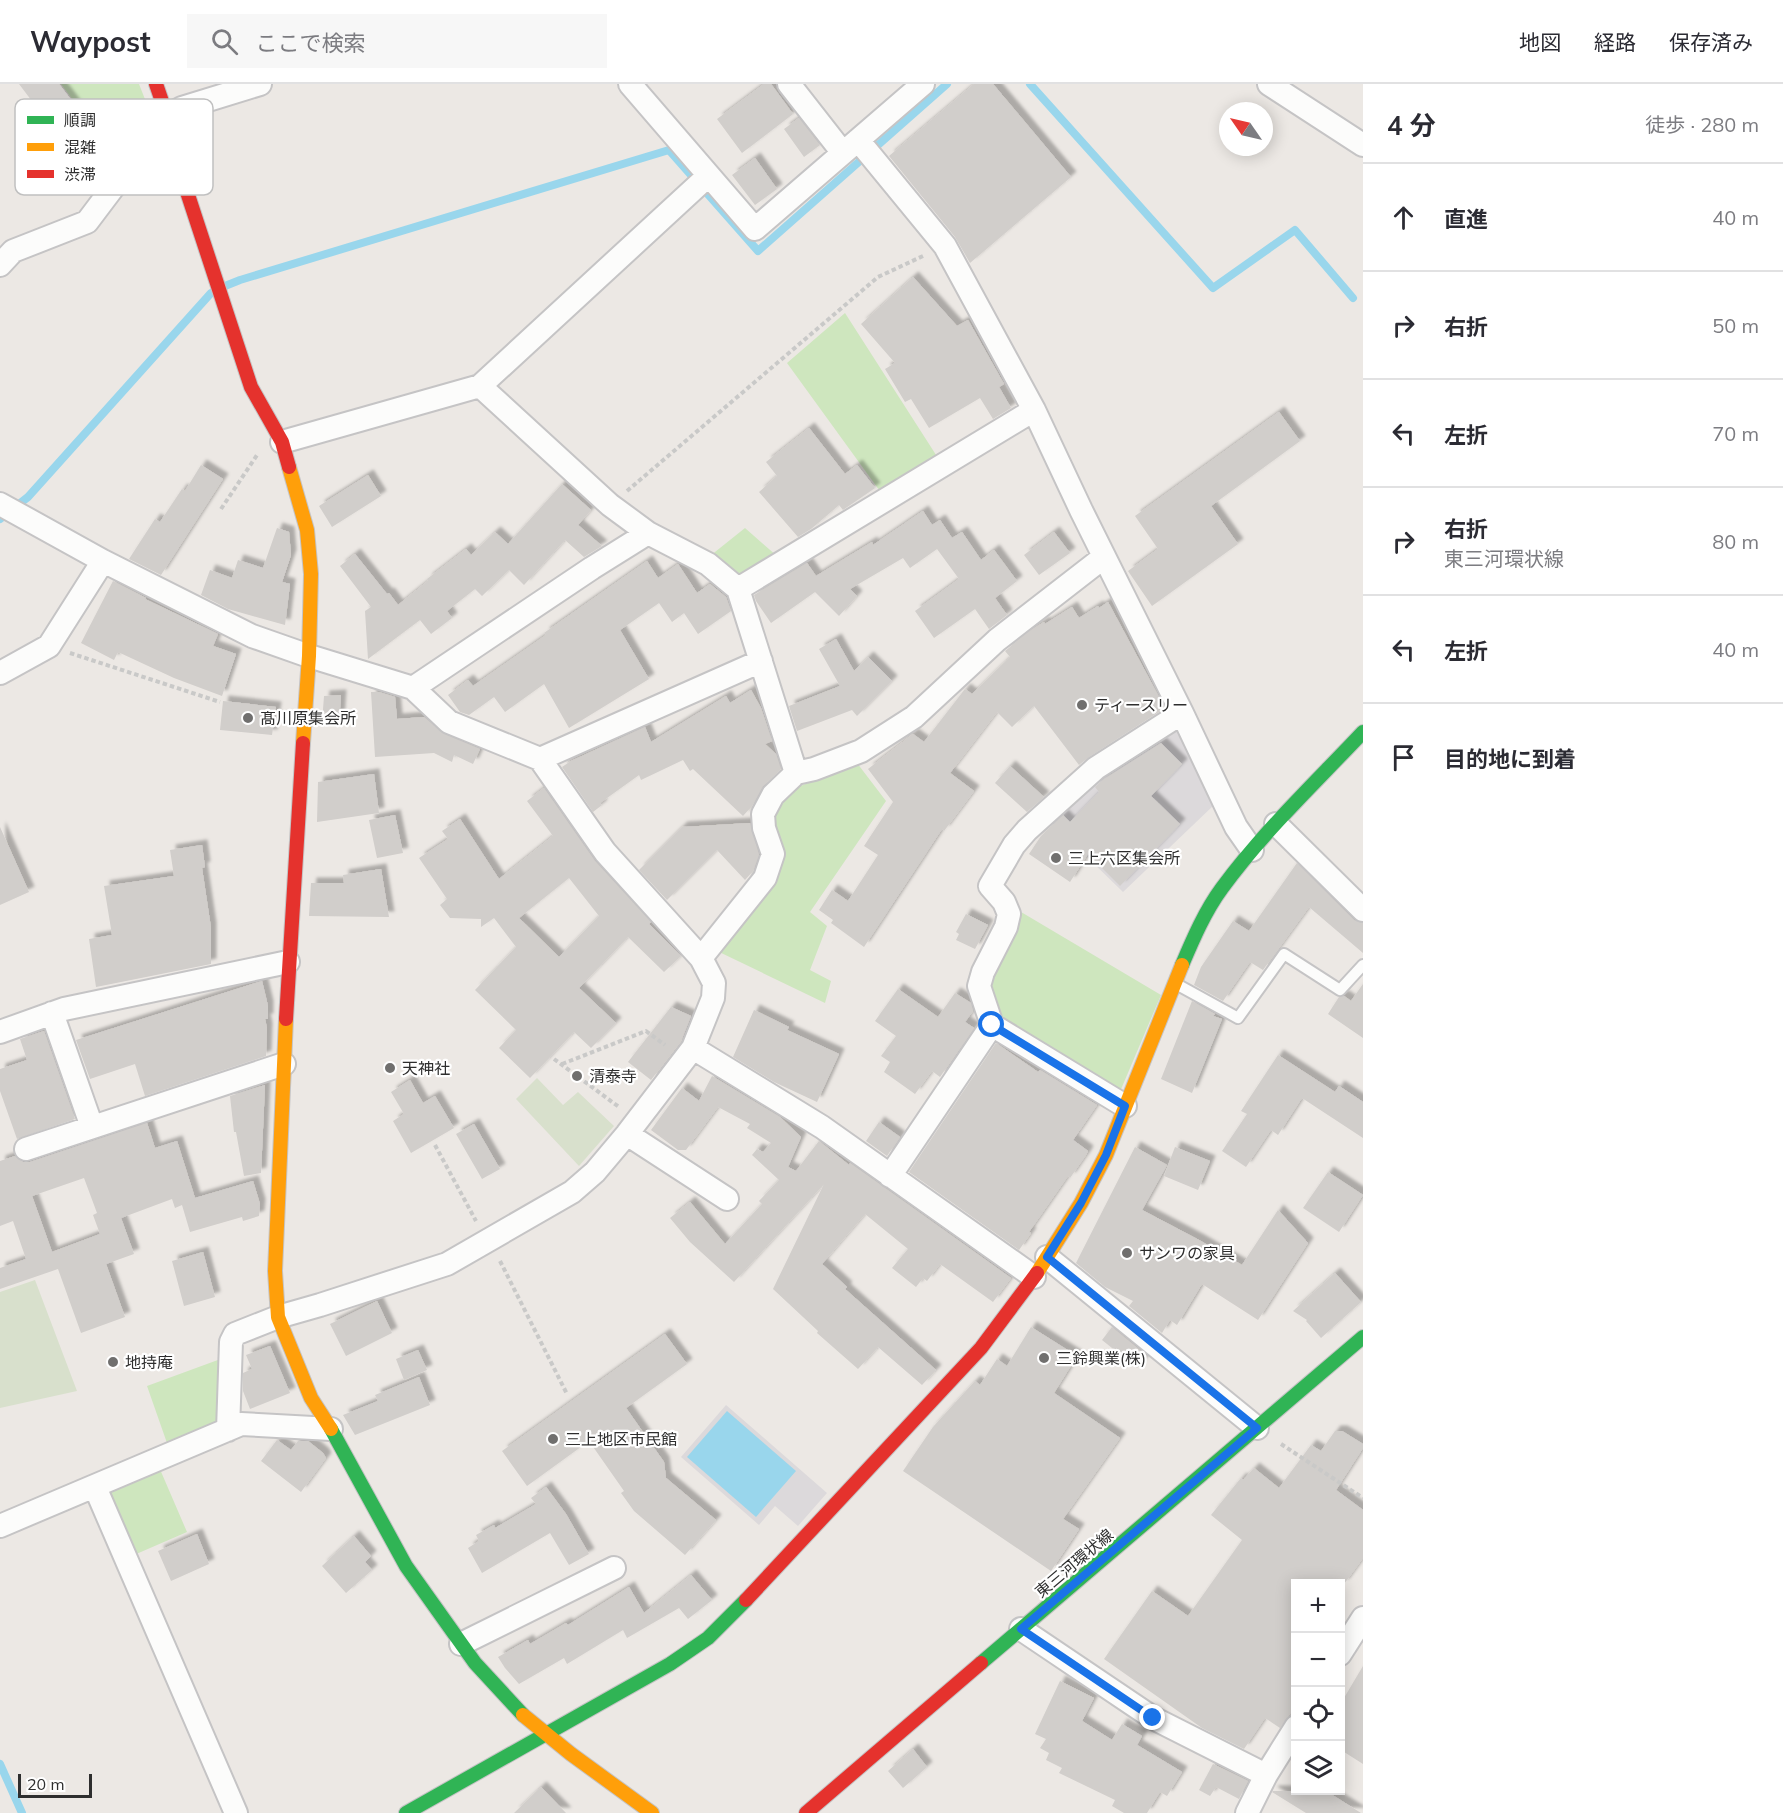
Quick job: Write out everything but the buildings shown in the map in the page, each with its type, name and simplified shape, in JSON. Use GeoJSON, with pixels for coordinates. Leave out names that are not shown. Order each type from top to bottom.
{"type":"FeatureCollection","features":[{"type":"Feature","properties":{"kind":"street"},"geometry":{"type":"LineString","coordinates":[[156,84],[161,99]]}},
{"type":"Feature","properties":{"kind":"street"},"geometry":{"type":"LineString","coordinates":[[211,99],[260,84]]}},
{"type":"Feature","properties":{"kind":"street"},"geometry":{"type":"LineString","coordinates":[[630,84],[756,229],[923,84]]}},
{"type":"Feature","properties":{"kind":"street"},"geometry":{"type":"LineString","coordinates":[[789,84],[945,246],[1034,410],[1236,826],[1252,850]]}},
{"type":"Feature","properties":{"kind":"street"},"geometry":{"type":"LineString","coordinates":[[1269,84],[1363,145]]}},
{"type":"Feature","properties":{"kind":"street"},"geometry":{"type":"LineString","coordinates":[[282,442],[480,386],[708,176]]}},
{"type":"Feature","properties":{"kind":"street"},"geometry":{"type":"LineString","coordinates":[[0,265],[13,251],[87,222],[108,195]]}},
{"type":"Feature","properties":{"kind":"street"},"geometry":{"type":"LineString","coordinates":[[188,195],[251,387],[282,442],[307,530],[311,574],[309,656],[288,962],[275,1271],[278,1317],[311,1398],[331,1429],[406,1566],[475,1663],[528,1720],[652,1813]]}},
{"type":"Feature","properties":{"kind":"street"},"geometry":{"type":"LineString","coordinates":[[480,386],[610,505],[648,533],[708,564],[738,589],[796,773]]}},
{"type":"Feature","properties":{"kind":"street"},"geometry":{"type":"LineString","coordinates":[[738,589],[1034,410]]}},
{"type":"Feature","properties":{"kind":"street"},"geometry":{"type":"LineString","coordinates":[[0,504],[103,561],[252,636],[413,688],[449,722],[540,759],[605,852],[702,958],[714,983],[713,998],[693,1048],[627,1134],[595,1172],[572,1192],[484,1232],[447,1264],[278,1317],[235,1334],[231,1342],[228,1430]]}},
{"type":"Feature","properties":{"kind":"street"},"geometry":{"type":"LineString","coordinates":[[413,688],[591,568],[648,533]]}},
{"type":"Feature","properties":{"kind":"street"},"geometry":{"type":"LineString","coordinates":[[702,958],[765,878],[772,854],[764,828],[763,814],[773,795],[796,773],[814,769],[861,751],[914,717],[997,639],[1104,557]]}},
{"type":"Feature","properties":{"kind":"street"},"geometry":{"type":"LineString","coordinates":[[0,673],[49,646],[103,561]]}},
{"type":"Feature","properties":{"kind":"street"},"geometry":{"type":"LineString","coordinates":[[540,759],[761,662]]}},
{"type":"Feature","properties":{"kind":"street"},"geometry":{"type":"LineString","coordinates":[[1125,1106],[992,1025],[979,986],[983,972],[1006,927],[1009,914],[1004,902],[990,886],[1014,845],[1027,830],[1096,768],[1182,713]]}},
{"type":"Feature","properties":{"kind":"street"},"geometry":{"type":"LineString","coordinates":[[406,1813],[670,1664],[708,1638],[774,1572],[981,1348],[1047,1257],[1081,1203],[1106,1155],[1195,934],[1215,898],[1252,850],[1363,732]]}},
{"type":"Feature","properties":{"kind":"street"},"geometry":{"type":"LineString","coordinates":[[1276,824],[1363,910]]}},
{"type":"Feature","properties":{"kind":"street"},"geometry":{"type":"LineString","coordinates":[[0,1032],[64,1009],[288,962]]}},
{"type":"Feature","properties":{"kind":"street"},"geometry":{"type":"LineString","coordinates":[[52,1014],[92,1127]]}},
{"type":"Feature","properties":{"kind":"street"},"geometry":{"type":"LineString","coordinates":[[890,1176],[992,1025]]}},
{"type":"Feature","properties":{"kind":"street"},"geometry":{"type":"LineString","coordinates":[[693,1048],[822,1127],[1034,1277]]}},
{"type":"Feature","properties":{"kind":"street"},"geometry":{"type":"LineString","coordinates":[[26,1149],[284,1064]]}},
{"type":"Feature","properties":{"kind":"street"},"geometry":{"type":"LineString","coordinates":[[627,1134],[727,1199]]}},
{"type":"Feature","properties":{"kind":"street"},"geometry":{"type":"LineString","coordinates":[[1047,1257],[1257,1428]]}},
{"type":"Feature","properties":{"kind":"street","name":"東三河環状線"},"geometry":{"type":"LineString","coordinates":[[806,1813],[1363,1337]]}},
{"type":"Feature","properties":{"kind":"street"},"geometry":{"type":"LineString","coordinates":[[0,1526],[241,1424],[331,1429]]}},
{"type":"Feature","properties":{"kind":"street"},"geometry":{"type":"LineString","coordinates":[[95,1487],[236,1813]]}},
{"type":"Feature","properties":{"kind":"street"},"geometry":{"type":"LineString","coordinates":[[461,1644],[614,1568]]}},
{"type":"Feature","properties":{"kind":"street"},"geometry":{"type":"LineString","coordinates":[[1345,1647],[1363,1618]]}},
{"type":"Feature","properties":{"kind":"street"},"geometry":{"type":"LineString","coordinates":[[1021,1629],[1153,1718],[1266,1775]]}},
{"type":"Feature","properties":{"kind":"street"},"geometry":{"type":"LineString","coordinates":[[1247,1813],[1266,1775],[1291,1735]]}},
{"type":"Feature","properties":{"kind":"lane"},"geometry":{"type":"LineString","coordinates":[[1175,984],[1238,1018],[1284,954],[1340,990],[1363,965]]}},
{"type":"Feature","properties":{"kind":"path"},"geometry":{"type":"LineString","coordinates":[[610,505],[878,277],[945,246]]}},
{"type":"Feature","properties":{"kind":"path"},"geometry":{"type":"LineString","coordinates":[[221,509],[259,453]]}},
{"type":"Feature","properties":{"kind":"path"},"geometry":{"type":"LineString","coordinates":[[49,646],[220,702]]}},
{"type":"Feature","properties":{"kind":"path"},"geometry":{"type":"LineString","coordinates":[[562,1065],[646,1031],[670,1049]]}},
{"type":"Feature","properties":{"kind":"path"},"geometry":{"type":"LineString","coordinates":[[554,1059],[623,1109]]}},
{"type":"Feature","properties":{"kind":"path"},"geometry":{"type":"LineString","coordinates":[[435,1145],[484,1232],[567,1394]]}},
{"type":"Feature","properties":{"kind":"path"},"geometry":{"type":"LineString","coordinates":[[1257,1428],[1363,1498]]}},
{"type":"Feature","properties":{"kind":"shaded area"},"geometry":{"type":"Polygon","coordinates":[[[1178,725],[1214,805],[1123,892],[1048,819],[1101,774],[1178,725]]]}},
{"type":"Feature","properties":{"kind":"shaded area"},"geometry":{"type":"Polygon","coordinates":[[[726,1405],[827,1493],[798,1526],[775,1506],[759,1525],[681,1457],[726,1405]]]}},
{"type":"Feature","properties":{"kind":"green space"},"geometry":{"type":"Polygon","coordinates":[[[61,84],[139,84],[145,99],[72,99],[61,84]]]}},
{"type":"Feature","properties":{"kind":"green space"},"geometry":{"type":"Polygon","coordinates":[[[845,313],[938,458],[882,494],[787,363],[845,313]]]}},
{"type":"Feature","properties":{"kind":"green space"},"geometry":{"type":"Polygon","coordinates":[[[745,528],[777,556],[739,581],[710,556],[745,528]]]}},
{"type":"Feature","properties":{"kind":"green space"},"geometry":{"type":"Polygon","coordinates":[[[857,763],[886,801],[810,912],[827,926],[810,970],[831,981],[825,1003],[715,950],[781,860],[783,847],[773,818],[783,797],[798,787],[857,763]]]}},
{"type":"Feature","properties":{"kind":"green space"},"geometry":{"type":"Polygon","coordinates":[[[1016,909],[1161,995],[1119,1094],[1004,1023],[989,990],[1016,909]]]}},
{"type":"Feature","properties":{"kind":"green space"},"geometry":{"type":"Polygon","coordinates":[[[537,1078],[563,1105],[578,1092],[614,1126],[579,1166],[516,1099],[537,1078]]]}},
{"type":"Feature","properties":{"kind":"green space"},"geometry":{"type":"Polygon","coordinates":[[[35,1280],[77,1391],[0,1408],[0,1292],[35,1280]]]}},
{"type":"Feature","properties":{"kind":"green space"},"geometry":{"type":"Polygon","coordinates":[[[226,1357],[224,1421],[167,1443],[147,1386],[226,1357]]]}},
{"type":"Feature","properties":{"kind":"green space"},"geometry":{"type":"Polygon","coordinates":[[[159,1467],[187,1532],[134,1555],[109,1497],[114,1487],[159,1467]]]}},
{"type":"Feature","properties":{"kind":"water"},"geometry":{"type":"Polygon","coordinates":[[[727,1411],[796,1471],[756,1517],[687,1457],[727,1411]]]}},
{"type":"Feature","properties":{"kind":"waterway"},"geometry":{"type":"LineString","coordinates":[[225,286],[669,150],[758,251],[947,84]]}},
{"type":"Feature","properties":{"kind":"waterway"},"geometry":{"type":"LineString","coordinates":[[1030,84],[1213,288],[1295,230],[1353,298]]}},
{"type":"Feature","properties":{"kind":"waterway"},"geometry":{"type":"LineString","coordinates":[[0,519],[28,497],[211,293]]}},
{"type":"Feature","properties":{"kind":"waterway"},"geometry":{"type":"LineString","coordinates":[[0,1764],[22,1813]]}},
{"type":"Feature","properties":{"kind":"traffic: fast"},"geometry":{"type":"LineString","coordinates":[[1182,965],[1210,906],[1238,867],[1272,827],[1363,732]]}},
{"type":"Feature","properties":{"kind":"traffic: fast"},"geometry":{"type":"LineString","coordinates":[[981,1663],[1363,1337]]}},
{"type":"Feature","properties":{"kind":"traffic: fast"},"geometry":{"type":"LineString","coordinates":[[331,1429],[406,1566],[475,1663],[523,1715]]}},
{"type":"Feature","properties":{"kind":"traffic: fast"},"geometry":{"type":"LineString","coordinates":[[406,1813],[670,1664],[708,1638],[746,1600]]}},
{"type":"Feature","properties":{"kind":"traffic: slow"},"geometry":{"type":"LineString","coordinates":[[289,467],[307,530],[311,574],[309,656],[303,743]]}},
{"type":"Feature","properties":{"kind":"traffic: slow"},"geometry":{"type":"LineString","coordinates":[[1037,1273],[1081,1203],[1106,1155],[1182,965]]}},
{"type":"Feature","properties":{"kind":"traffic: slow"},"geometry":{"type":"LineString","coordinates":[[286,1019],[275,1271],[278,1317],[311,1398],[331,1429]]}},
{"type":"Feature","properties":{"kind":"traffic: slow"},"geometry":{"type":"LineString","coordinates":[[523,1715],[571,1754],[652,1813]]}},
{"type":"Feature","properties":{"kind":"traffic: jam"},"geometry":{"type":"LineString","coordinates":[[156,84],[161,99]]}},
{"type":"Feature","properties":{"kind":"traffic: jam"},"geometry":{"type":"LineString","coordinates":[[188,195],[251,387],[282,442],[289,467]]}},
{"type":"Feature","properties":{"kind":"traffic: jam"},"geometry":{"type":"LineString","coordinates":[[286,1019],[303,743]]}},
{"type":"Feature","properties":{"kind":"traffic: jam"},"geometry":{"type":"LineString","coordinates":[[746,1600],[981,1348],[1037,1273]]}},
{"type":"Feature","properties":{"kind":"traffic: jam"},"geometry":{"type":"LineString","coordinates":[[806,1813],[981,1663]]}},
{"type":"Feature","properties":{"kind":"place","name":"ティースリー"},"geometry":{"type":"Point","coordinates":[1082,705]}},
{"type":"Feature","properties":{"kind":"place","name":"髙川原集会所"},"geometry":{"type":"Point","coordinates":[248,718]}},
{"type":"Feature","properties":{"kind":"place","name":"三上六区集会所"},"geometry":{"type":"Point","coordinates":[1056,858]}},
{"type":"Feature","properties":{"kind":"place","name":"天神社"},"geometry":{"type":"Point","coordinates":[390,1068]}},
{"type":"Feature","properties":{"kind":"place","name":"清泰寺"},"geometry":{"type":"Point","coordinates":[577,1076]}},
{"type":"Feature","properties":{"kind":"place","name":"サンワの家具"},"geometry":{"type":"Point","coordinates":[1127,1253]}},
{"type":"Feature","properties":{"kind":"place","name":"三鈴興業(株)"},"geometry":{"type":"Point","coordinates":[1044,1358]}},
{"type":"Feature","properties":{"kind":"place","name":"地持庵"},"geometry":{"type":"Point","coordinates":[113,1362]}},
{"type":"Feature","properties":{"kind":"place","name":"三上地区市民館"},"geometry":{"type":"Point","coordinates":[553,1439]}},
{"type":"Feature","properties":{"kind":"route"},"geometry":{"type":"LineString","coordinates":[[992,1025],[1125,1106],[1106,1155],[1081,1203],[1047,1257],[1257,1428],[1021,1629],[1153,1718]]}}]}
